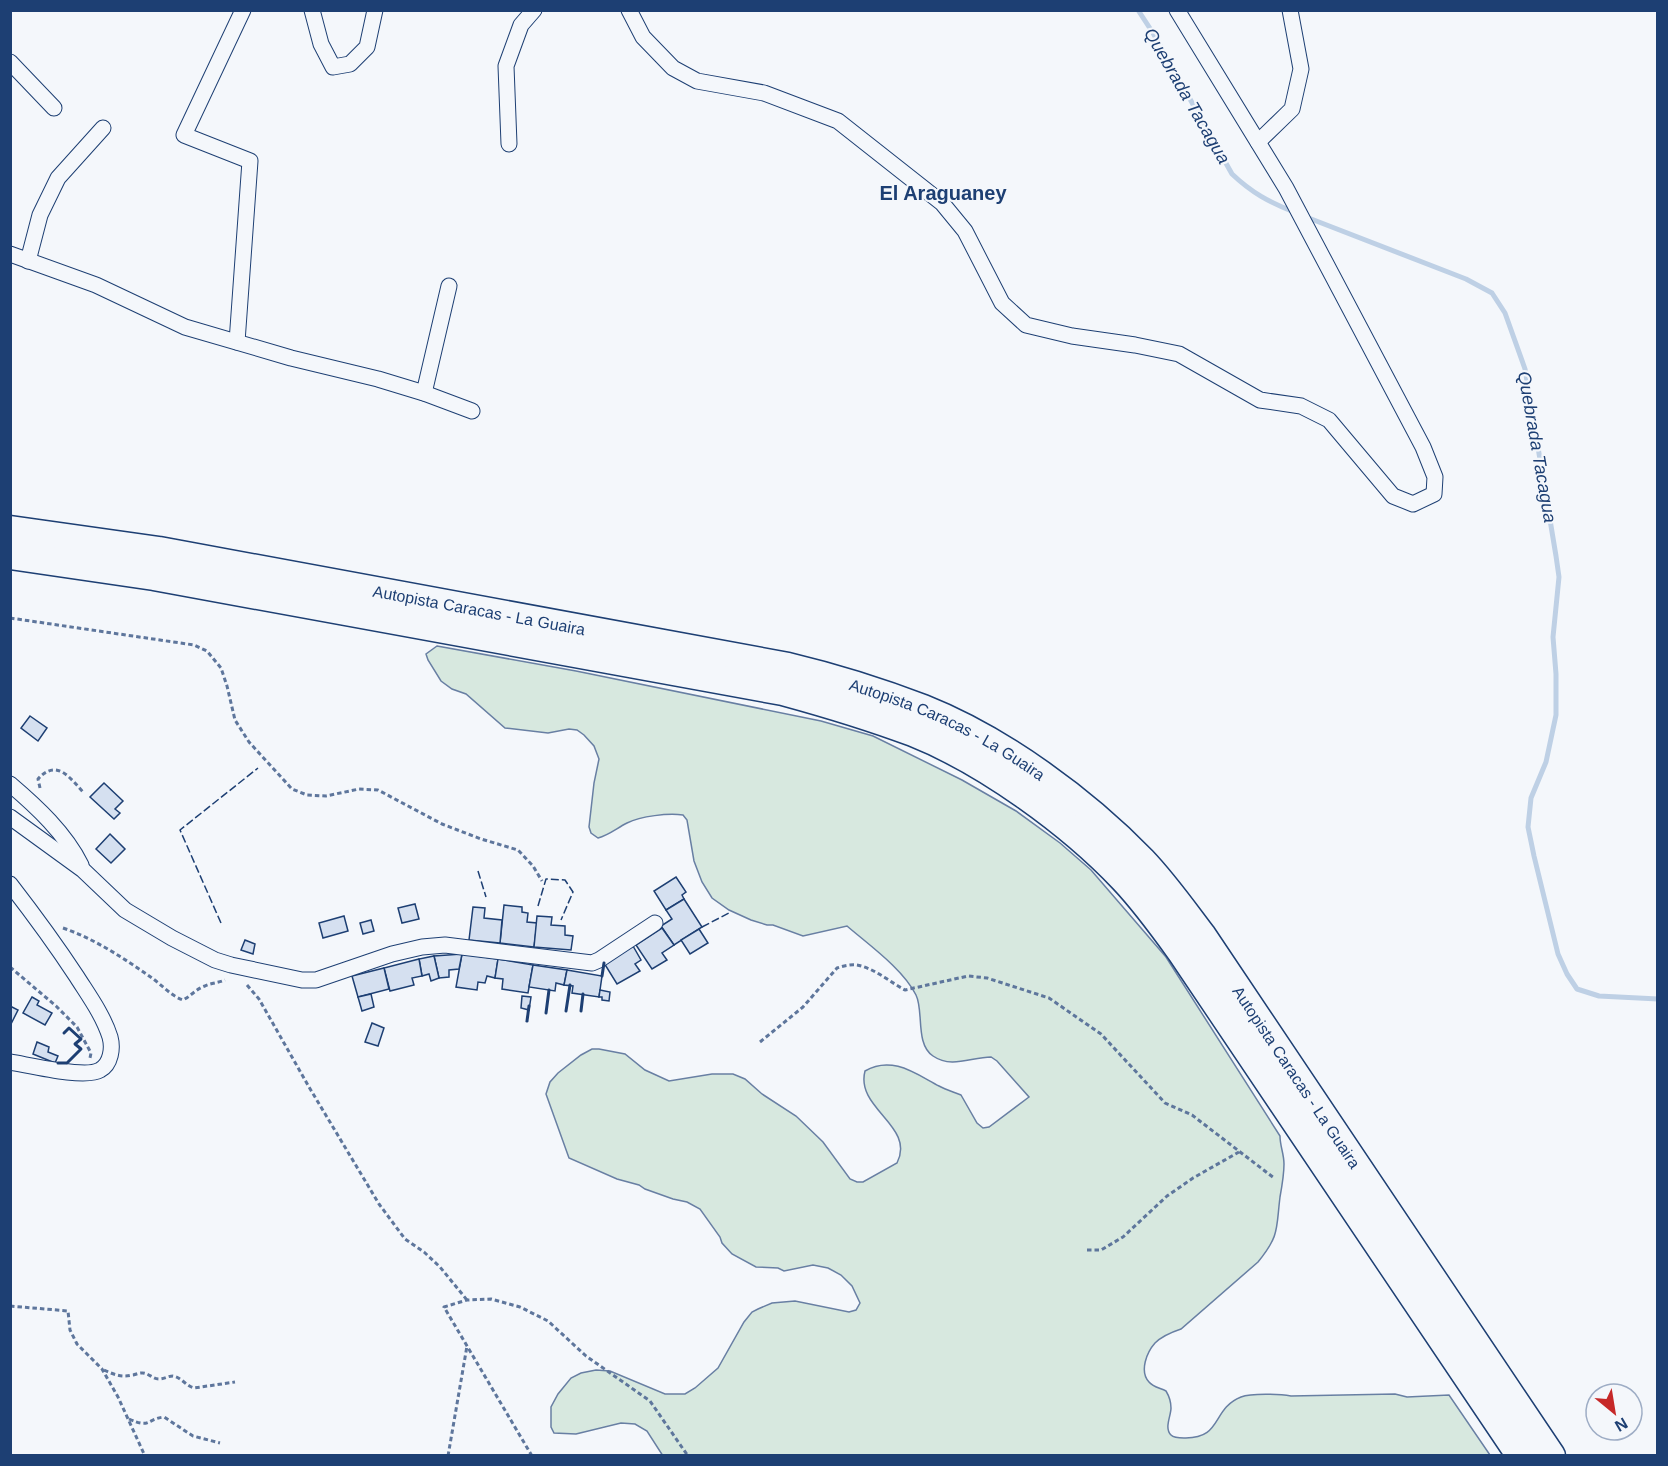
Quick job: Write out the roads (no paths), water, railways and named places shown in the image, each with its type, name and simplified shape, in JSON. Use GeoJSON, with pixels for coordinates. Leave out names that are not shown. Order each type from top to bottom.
{"type":"FeatureCollection","features":[{"type":"Feature","properties":{"kind":"highway","name":"Autopista Caracas - La Guaira"},"geometry":{"type":"LineString","coordinates":[[10,530],[159,551],[788,667],[828,677],[924,709],[994,745],[1036,772],[1106,826],[1143,862],[1172,897],[1233,982],[1551,1455]]}},
{"type":"Feature","properties":{"kind":"highway","name":"Autopista Caracas - La Guaira"},"geometry":{"type":"LineString","coordinates":[[10,555],[154,576],[783,691],[821,701],[914,733],[981,767],[1022,793],[1089,845],[1124,880],[1152,913],[1181,951],[1521,1455]]}},
{"type":"Feature","properties":{"kind":"street"},"geometry":{"type":"LineString","coordinates":[[237,342],[250,161],[184,135],[243,10]]}},
{"type":"Feature","properties":{"kind":"street"},"geometry":{"type":"LineString","coordinates":[[312,10],[321,44],[333,67],[350,64],[367,47],[375,10]]}},
{"type":"Feature","properties":{"kind":"street"},"geometry":{"type":"LineString","coordinates":[[509,144],[506,66],[521,25],[534,10]]}},
{"type":"Feature","properties":{"kind":"street"},"geometry":{"type":"LineString","coordinates":[[630,10],[643,37],[673,68],[697,81],[764,93],[838,121],[942,203],[965,231],[1002,303],[1026,325],[1072,336],[1179,354],[1260,400],[1301,406],[1329,420],[1393,496],[1413,504],[1434,494],[1435,477],[1423,447],[1286,188],[1177,10]]}},
{"type":"Feature","properties":{"kind":"street"},"geometry":{"type":"LineString","coordinates":[[1257,142],[1292,109],[1301,69],[1290,10]]}},
{"type":"Feature","properties":{"kind":"street"},"geometry":{"type":"LineString","coordinates":[[10,62],[54,108]]}},
{"type":"Feature","properties":{"kind":"street"},"geometry":{"type":"LineString","coordinates":[[28,261],[40,215],[58,178],[103,128]]}},
{"type":"Feature","properties":{"kind":"street"},"geometry":{"type":"LineString","coordinates":[[10,254],[96,285],[185,327],[291,358],[378,379],[472,411]]}},
{"type":"Feature","properties":{"kind":"street"},"geometry":{"type":"LineString","coordinates":[[424,393],[448,286]]}},
{"type":"Feature","properties":{"kind":"street"},"geometry":{"type":"LineString","coordinates":[[10,784],[66,841],[82,870]]}},
{"type":"Feature","properties":{"kind":"street"},"geometry":{"type":"LineString","coordinates":[[10,817],[82,870],[125,910],[143,922],[233,968],[302,980],[316,980],[392,954],[422,947],[445,945],[591,963],[655,923]]}},
{"type":"Feature","properties":{"kind":"street"},"geometry":{"type":"LineString","coordinates":[[10,884],[94,1004],[103,1019],[110,1039],[111,1052],[106,1065],[100,1071],[90,1073],[50,1070],[10,1062]]}},
{"type":"Feature","properties":{"kind":"waterway","name":"Quebrada Tacagua"},"geometry":{"type":"LineString","coordinates":[[1138,10],[1232,174],[1261,196],[1294,212]]}},
{"type":"Feature","properties":{"kind":"waterway","name":"Quebrada Tacagua"},"geometry":{"type":"LineString","coordinates":[[1306,217],[1466,279],[1492,293],[1505,313],[1525,369],[1559,577],[1553,637],[1556,715],[1546,762],[1531,798],[1528,827],[1534,856],[1558,954],[1577,989],[1599,996],[1658,999]]}},
{"type":"Feature","properties":{"kind":"district","name":"El Araguaney"},"geometry":{"type":"Point","coordinates":[943,193]}}]}
